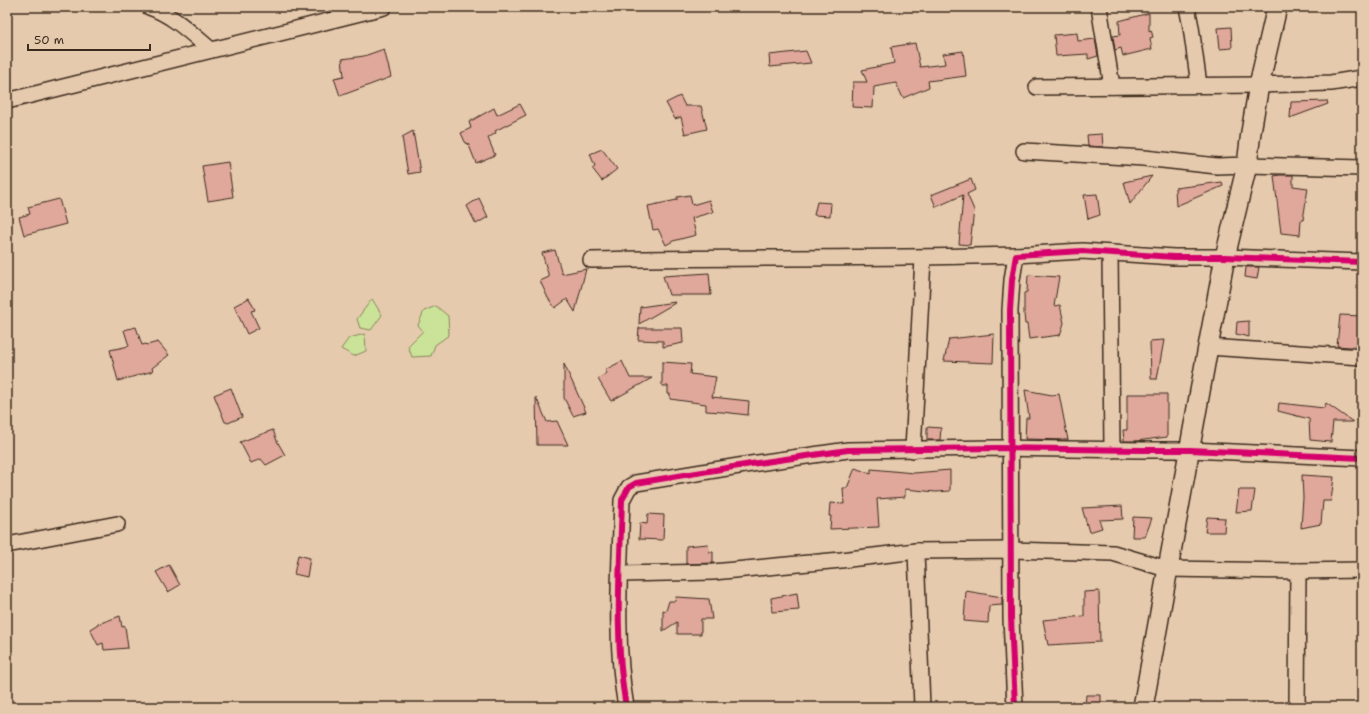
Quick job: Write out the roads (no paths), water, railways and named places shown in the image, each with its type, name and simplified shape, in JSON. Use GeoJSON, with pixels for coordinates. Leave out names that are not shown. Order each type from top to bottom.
{"type":"FeatureCollection","features":[{"type":"Feature","properties":{"kind":"street"},"geometry":{"type":"LineString","coordinates":[[149,7],[158,10],[188,30],[211,50]]}},
{"type":"Feature","properties":{"kind":"street"},"geometry":{"type":"LineString","coordinates":[[7,101],[384,7]]}},
{"type":"Feature","properties":{"kind":"street"},"geometry":{"type":"LineString","coordinates":[[1099,7],[1112,86]]}},
{"type":"Feature","properties":{"kind":"street"},"geometry":{"type":"LineString","coordinates":[[1187,7],[1199,85]]}},
{"type":"Feature","properties":{"kind":"street"},"geometry":{"type":"LineString","coordinates":[[1143,707],[1225,257],[1247,165],[1259,85],[1277,7]]}},
{"type":"Feature","properties":{"kind":"street"},"geometry":{"type":"LineString","coordinates":[[1037,87],[1259,85],[1331,83],[1362,78]]}},
{"type":"Feature","properties":{"kind":"street"},"geometry":{"type":"LineString","coordinates":[[1024,151],[1144,158],[1217,166],[1247,165],[1362,168]]}},
{"type":"Feature","properties":{"kind":"street"},"geometry":{"type":"LineString","coordinates":[[591,260],[923,258],[1082,251],[1174,257],[1225,257],[1362,262]]}},
{"type":"Feature","properties":{"kind":"street"},"geometry":{"type":"LineString","coordinates":[[1110,252],[1112,450]]}},
{"type":"Feature","properties":{"kind":"street"},"geometry":{"type":"LineString","coordinates":[[1015,707],[1011,618],[1010,310],[1012,280],[1016,255]]}},
{"type":"Feature","properties":{"kind":"street"},"geometry":{"type":"LineString","coordinates":[[913,450],[923,258]]}},
{"type":"Feature","properties":{"kind":"street"},"geometry":{"type":"LineString","coordinates":[[1208,347],[1362,357]]}},
{"type":"Feature","properties":{"kind":"street"},"geometry":{"type":"LineString","coordinates":[[626,707],[622,688],[618,619],[622,500],[629,487],[636,483],[848,450],[1011,448],[1190,450],[1362,458]]}},
{"type":"Feature","properties":{"kind":"street"},"geometry":{"type":"LineString","coordinates":[[7,545],[117,524]]}},
{"type":"Feature","properties":{"kind":"street"},"geometry":{"type":"LineString","coordinates":[[620,574],[714,572],[916,551],[1011,550],[1113,553],[1167,569],[1298,571],[1362,570]]}},
{"type":"Feature","properties":{"kind":"street"},"geometry":{"type":"LineString","coordinates":[[916,551],[922,707]]}},
{"type":"Feature","properties":{"kind":"street"},"geometry":{"type":"LineString","coordinates":[[1297,707],[1298,571]]}}]}
